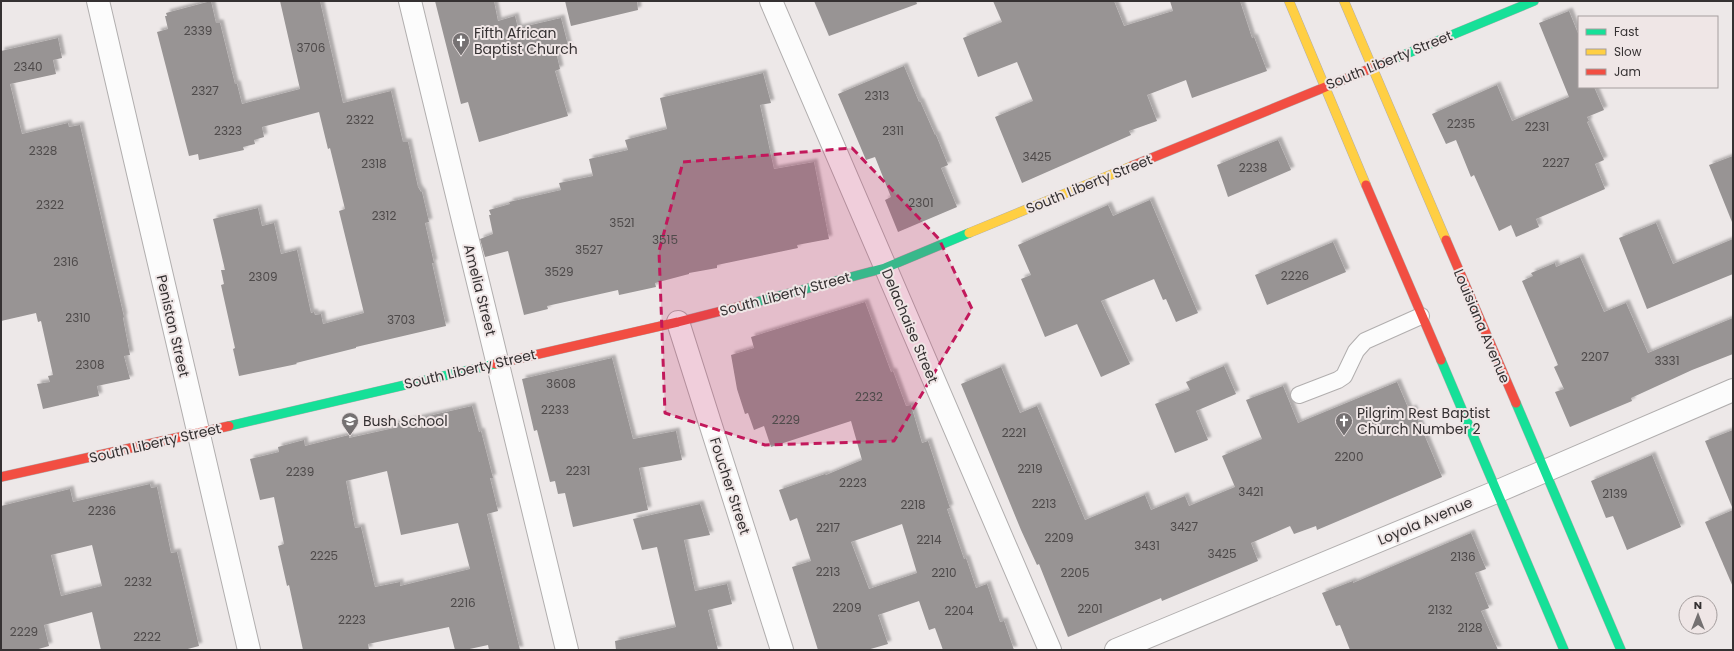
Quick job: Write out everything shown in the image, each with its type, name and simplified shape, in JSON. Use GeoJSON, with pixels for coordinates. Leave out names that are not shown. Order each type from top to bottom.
{"type":"FeatureCollection","features":[{"type":"Feature","properties":{"kind":"street","name":"Peniston Street"},"geometry":{"type":"LineString","coordinates":[[98,1],[249,650]]}},
{"type":"Feature","properties":{"kind":"street","name":"Amelia Street"},"geometry":{"type":"LineString","coordinates":[[410,1],[567,650]]}},
{"type":"Feature","properties":{"kind":"street","name":"Delachaise Street"},"geometry":{"type":"LineString","coordinates":[[771,1],[1050,650]]}},
{"type":"Feature","properties":{"kind":"street"},"geometry":{"type":"LineString","coordinates":[[1289,1],[1421,316],[1564,650]]}},
{"type":"Feature","properties":{"kind":"street","name":"Louisiana Avenue"},"geometry":{"type":"LineString","coordinates":[[1344,1],[1371,68],[1621,650]]}},
{"type":"Feature","properties":{"kind":"street","name":"South Liberty Street"},"geometry":{"type":"LineString","coordinates":[[1,477],[678,322],[885,268],[1324,86],[1534,1]]}},
{"type":"Feature","properties":{"kind":"street","name":"Foucher Street"},"geometry":{"type":"LineString","coordinates":[[678,322],[782,650]]}},
{"type":"Feature","properties":{"kind":"street","name":"Loyola Avenue"},"geometry":{"type":"LineString","coordinates":[[1116,650],[1496,492],[1733,390]]}},
{"type":"Feature","properties":{"kind":"lane"},"geometry":{"type":"LineString","coordinates":[[1299,395],[1338,380],[1344,376],[1356,351],[1365,341],[1421,316]]}},
{"type":"Feature","properties":{"kind":"highlighted area"},"geometry":{"type":"Polygon","coordinates":[[[852,148],[939,239],[972,309],[894,441],[765,445],[665,413],[659,251],[683,162],[852,148]]]}},
{"type":"Feature","properties":{"kind":"building"},"geometry":{"type":"Polygon","coordinates":[[[211,1],[216,23],[220,23],[235,84],[237,84],[242,104],[300,89],[280,1],[320,1],[343,103],[391,91],[403,142],[408,142],[418,187],[422,192],[429,222],[425,223],[434,263],[432,263],[446,326],[356,347],[296,363],[297,364],[239,376],[233,349],[235,348],[221,285],[224,284],[221,270],[225,270],[213,219],[258,208],[262,226],[274,223],[281,254],[297,250],[311,313],[314,312],[315,315],[321,314],[323,324],[364,313],[339,211],[345,209],[330,148],[328,149],[319,112],[262,127],[264,137],[254,140],[255,144],[243,147],[244,150],[199,160],[198,154],[189,156],[157,32],[168,29],[165,16],[167,16],[166,13],[211,1]]]}},
{"type":"Feature","properties":{"kind":"building"},"geometry":{"type":"Polygon","coordinates":[[[435,1],[494,1],[498,21],[515,16],[518,28],[561,18],[569,49],[556,52],[560,69],[555,71],[568,116],[479,142],[468,102],[461,104],[435,1]]]}},
{"type":"Feature","properties":{"kind":"building"},"geometry":{"type":"Polygon","coordinates":[[[565,1],[637,1],[638,10],[571,26],[565,1]]]}},
{"type":"Feature","properties":{"kind":"building"},"geometry":{"type":"Polygon","coordinates":[[[814,1],[916,1],[917,4],[829,36],[814,1]]]}},
{"type":"Feature","properties":{"kind":"building"},"geometry":{"type":"Polygon","coordinates":[[[993,1],[1114,1],[1124,26],[1173,11],[1170,1],[1240,1],[1252,38],[1254,37],[1267,71],[1192,98],[1186,80],[1147,95],[1157,121],[1129,131],[1131,135],[1022,183],[995,117],[1033,101],[1017,62],[978,77],[963,38],[1002,22],[993,1]]]}},
{"type":"Feature","properties":{"kind":"building"},"geometry":{"type":"Polygon","coordinates":[[[1569,11],[1578,34],[1578,88],[1594,88],[1604,110],[1587,117],[1589,121],[1587,122],[1604,160],[1595,164],[1605,189],[1536,219],[1539,227],[1516,237],[1511,225],[1499,231],[1474,175],[1471,177],[1456,140],[1446,144],[1432,114],[1497,85],[1512,121],[1569,97],[1539,23],[1569,11]]]}},
{"type":"Feature","properties":{"kind":"building"},"geometry":{"type":"Polygon","coordinates":[[[58,38],[62,58],[53,60],[56,74],[10,84],[22,134],[68,123],[69,127],[80,125],[124,317],[130,355],[124,356],[130,379],[97,386],[99,396],[43,409],[37,384],[50,382],[48,376],[53,375],[41,321],[38,322],[36,313],[1,321],[1,51],[58,38]]]}},
{"type":"Feature","properties":{"kind":"building"},"geometry":{"type":"Polygon","coordinates":[[[904,66],[919,102],[920,101],[936,135],[948,165],[941,168],[957,207],[898,232],[885,200],[891,197],[875,157],[866,160],[838,94],[904,66]]]}},
{"type":"Feature","properties":{"kind":"building"},"geometry":{"type":"Polygon","coordinates":[[[763,73],[771,103],[760,105],[774,169],[814,162],[829,239],[797,245],[798,248],[717,265],[717,268],[689,273],[655,283],[656,287],[619,295],[618,290],[547,306],[548,309],[524,315],[508,251],[485,257],[480,239],[493,234],[489,210],[510,204],[509,202],[561,190],[559,183],[593,176],[589,159],[628,150],[625,140],[667,129],[660,98],[763,73]]]}},
{"type":"Feature","properties":{"kind":"building"},"geometry":{"type":"Polygon","coordinates":[[[1278,140],[1291,170],[1228,197],[1217,165],[1278,140]]]}},
{"type":"Feature","properties":{"kind":"building"},"geometry":{"type":"Polygon","coordinates":[[[1733,156],[1733,222],[1732,222],[1709,165],[1733,156]]]}},
{"type":"Feature","properties":{"kind":"building"},"geometry":{"type":"Polygon","coordinates":[[[1150,200],[1198,313],[1176,322],[1166,299],[1163,300],[1154,279],[1101,301],[1130,364],[1101,377],[1077,324],[1045,337],[1021,279],[1031,275],[1018,245],[1108,205],[1113,216],[1150,200]]]}},
{"type":"Feature","properties":{"kind":"building"},"geometry":{"type":"Polygon","coordinates":[[[1656,223],[1673,264],[1733,239],[1733,274],[1647,309],[1619,238],[1656,223]]]}},
{"type":"Feature","properties":{"kind":"building"},"geometry":{"type":"Polygon","coordinates":[[[1333,242],[1346,272],[1267,305],[1255,275],[1333,242]]]}},
{"type":"Feature","properties":{"kind":"building"},"geometry":{"type":"Polygon","coordinates":[[[1580,257],[1604,312],[1626,303],[1648,353],[1733,318],[1733,354],[1692,370],[1631,398],[1632,401],[1570,427],[1555,392],[1564,389],[1554,367],[1558,365],[1522,281],[1533,276],[1531,273],[1555,263],[1556,267],[1580,257]]]}},
{"type":"Feature","properties":{"kind":"building"},"geometry":{"type":"Polygon","coordinates":[[[865,302],[891,372],[893,371],[906,406],[911,405],[922,443],[928,441],[950,508],[947,509],[964,559],[966,558],[976,588],[987,584],[1000,622],[1004,621],[1014,650],[943,650],[935,628],[929,630],[919,601],[878,615],[888,644],[867,650],[818,650],[792,567],[811,561],[797,518],[790,521],[779,490],[825,474],[826,475],[862,460],[851,421],[771,447],[764,426],[754,430],[748,413],[745,414],[737,389],[731,355],[754,348],[751,337],[865,302]],[[902,524],[851,542],[869,589],[917,573],[902,524]]]}},
{"type":"Feature","properties":{"kind":"building"},"geometry":{"type":"Polygon","coordinates":[[[612,358],[633,439],[676,431],[682,460],[639,468],[648,510],[573,527],[565,493],[558,494],[555,481],[550,482],[537,430],[534,431],[522,379],[612,358]]]}},
{"type":"Feature","properties":{"kind":"building"},"geometry":{"type":"Polygon","coordinates":[[[1224,366],[1236,394],[1196,411],[1208,440],[1175,453],[1155,404],[1190,390],[1186,382],[1224,366]]]}},
{"type":"Feature","properties":{"kind":"building"},"geometry":{"type":"Polygon","coordinates":[[[1001,367],[1020,413],[1037,406],[1085,520],[1145,495],[1151,510],[1185,496],[1189,506],[1235,487],[1222,456],[1262,439],[1246,400],[1283,386],[1298,423],[1397,382],[1409,410],[1413,408],[1442,477],[1317,530],[1316,526],[1294,534],[1290,526],[1251,543],[1258,561],[1162,601],[1161,598],[1068,637],[1039,564],[1037,565],[1021,530],[961,384],[1001,367]]]}},
{"type":"Feature","properties":{"kind":"building"},"geometry":{"type":"Polygon","coordinates":[[[472,406],[479,432],[481,431],[493,478],[490,478],[498,511],[487,514],[520,650],[489,650],[488,645],[465,650],[455,650],[449,627],[368,644],[369,650],[303,650],[289,585],[287,586],[278,546],[284,544],[274,497],[260,500],[250,459],[279,452],[278,447],[304,440],[305,446],[349,435],[349,438],[394,428],[394,424],[472,406]],[[387,471],[346,481],[355,528],[361,527],[375,587],[400,582],[400,586],[470,569],[458,523],[401,535],[387,471]]]}},
{"type":"Feature","properties":{"kind":"building"},"geometry":{"type":"Polygon","coordinates":[[[1733,430],[1733,507],[1732,507],[1705,441],[1733,430]]]}},
{"type":"Feature","properties":{"kind":"building"},"geometry":{"type":"Polygon","coordinates":[[[1652,455],[1681,527],[1627,550],[1613,516],[1606,518],[1591,481],[1652,455]]]}},
{"type":"Feature","properties":{"kind":"building"},"geometry":{"type":"Polygon","coordinates":[[[150,484],[151,488],[157,487],[171,553],[177,552],[199,646],[184,650],[101,650],[92,612],[44,625],[49,646],[35,650],[1,650],[1,506],[70,489],[73,502],[150,484]],[[92,545],[51,555],[61,596],[102,586],[92,545]]]}},
{"type":"Feature","properties":{"kind":"building"},"geometry":{"type":"Polygon","coordinates":[[[700,504],[710,535],[684,540],[695,591],[727,584],[732,604],[708,610],[718,650],[616,650],[615,641],[676,627],[657,547],[642,550],[633,519],[700,504]]]}},
{"type":"Feature","properties":{"kind":"building"},"geometry":{"type":"Polygon","coordinates":[[[1733,510],[1733,587],[1705,522],[1733,510]]]}},
{"type":"Feature","properties":{"kind":"building"},"geometry":{"type":"Polygon","coordinates":[[[1471,533],[1486,569],[1475,573],[1489,608],[1481,611],[1498,650],[1350,650],[1340,625],[1336,626],[1322,593],[1353,581],[1353,583],[1471,533]]]}},
{"type":"Feature","properties":{"kind":"traffic: fast"},"geometry":{"type":"LineString","coordinates":[[1389,61],[1534,1]]}},
{"type":"Feature","properties":{"kind":"traffic: fast"},"geometry":{"type":"LineString","coordinates":[[741,306],[885,268],[969,233]]}},
{"type":"Feature","properties":{"kind":"traffic: fast"},"geometry":{"type":"LineString","coordinates":[[1441,360],[1564,650]]}},
{"type":"Feature","properties":{"kind":"traffic: fast"},"geometry":{"type":"LineString","coordinates":[[229,426],[495,364]]}},
{"type":"Feature","properties":{"kind":"traffic: fast"},"geometry":{"type":"LineString","coordinates":[[1516,403],[1621,650]]}},
{"type":"Feature","properties":{"kind":"traffic: slow"},"geometry":{"type":"LineString","coordinates":[[1289,1],[1366,185]]}},
{"type":"Feature","properties":{"kind":"traffic: slow"},"geometry":{"type":"LineString","coordinates":[[1344,1],[1446,240]]}},
{"type":"Feature","properties":{"kind":"traffic: slow"},"geometry":{"type":"LineString","coordinates":[[969,233],[1132,166]]}},
{"type":"Feature","properties":{"kind":"traffic: jam"},"geometry":{"type":"LineString","coordinates":[[1132,166],[1389,61]]}},
{"type":"Feature","properties":{"kind":"traffic: jam"},"geometry":{"type":"LineString","coordinates":[[1366,185],[1441,360]]}},
{"type":"Feature","properties":{"kind":"traffic: jam"},"geometry":{"type":"LineString","coordinates":[[1446,240],[1516,403]]}},
{"type":"Feature","properties":{"kind":"traffic: jam"},"geometry":{"type":"LineString","coordinates":[[495,364],[741,306]]}},
{"type":"Feature","properties":{"kind":"traffic: jam"},"geometry":{"type":"LineString","coordinates":[[1,477],[229,426]]}},
{"type":"Feature","properties":{"kind":"place","name":"Fifth African Baptist Church"},"geometry":{"type":"Point","coordinates":[461,56]}},
{"type":"Feature","properties":{"kind":"place","name":"Bush School"},"geometry":{"type":"Point","coordinates":[350,436]}},
{"type":"Feature","properties":{"kind":"place","name":"Pilgrim Rest Baptist Church Number 2"},"geometry":{"type":"Point","coordinates":[1344,436]}}]}
